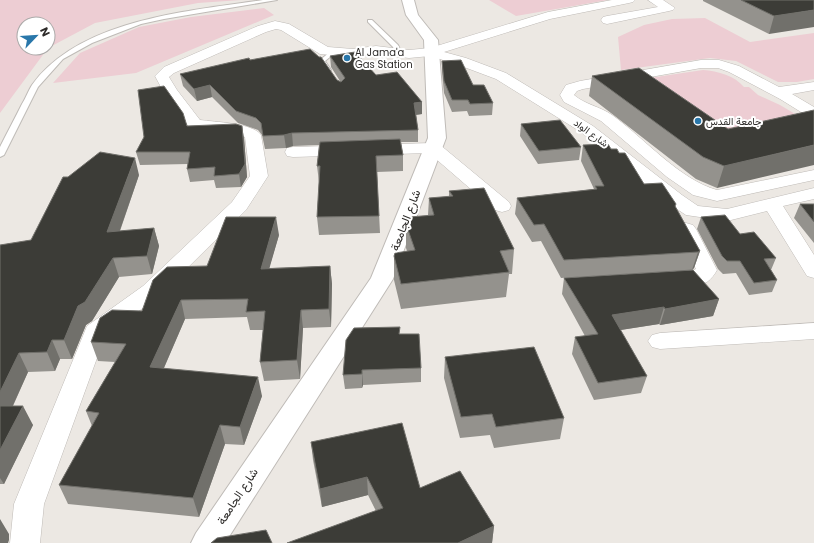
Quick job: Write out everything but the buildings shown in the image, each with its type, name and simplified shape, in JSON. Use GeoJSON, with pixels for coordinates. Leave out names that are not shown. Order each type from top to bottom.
{"type":"FeatureCollection","features":[{"type":"Feature","properties":{"kind":"main road"},"geometry":{"type":"LineString","coordinates":[[397,0],[397,5],[402,16],[431,52]]}},
{"type":"Feature","properties":{"kind":"main road","name":"شارع الجامعة"},"geometry":{"type":"LineString","coordinates":[[207,543],[382,279],[437,138],[431,40],[412,15],[408,0]]}},
{"type":"Feature","properties":{"kind":"street"},"geometry":{"type":"LineString","coordinates":[[25,543],[30,504],[95,332],[151,291],[239,206],[259,176],[253,141],[254,135],[240,130],[195,124],[170,92],[162,76],[169,70],[262,29],[275,25],[285,27],[325,51],[353,53],[376,50],[431,52],[548,16],[629,0]]}},
{"type":"Feature","properties":{"kind":"street"},"geometry":{"type":"LineString","coordinates":[[607,20],[669,8],[654,0]]}},
{"type":"Feature","properties":{"kind":"street","name":"شارع الواد"},"geometry":{"type":"LineString","coordinates":[[431,52],[461,61],[501,76],[587,129],[675,199],[693,211],[727,215],[814,193]]}},
{"type":"Feature","properties":{"kind":"street"},"geometry":{"type":"LineString","coordinates":[[814,114],[734,69],[719,64],[710,64],[580,85],[571,88],[567,95],[569,99],[606,118],[666,168],[699,191],[717,196],[814,175]]}},
{"type":"Feature","properties":{"kind":"street"},"geometry":{"type":"LineString","coordinates":[[776,92],[814,86]]}},
{"type":"Feature","properties":{"kind":"street"},"geometry":{"type":"LineString","coordinates":[[292,152],[433,148],[502,206]]}},
{"type":"Feature","properties":{"kind":"street"},"geometry":{"type":"LineString","coordinates":[[772,204],[814,271]]}},
{"type":"Feature","properties":{"kind":"street"},"geometry":{"type":"LineString","coordinates":[[653,280],[699,277],[707,270],[682,222],[693,211]]}},
{"type":"Feature","properties":{"kind":"street"},"geometry":{"type":"LineString","coordinates":[[660,341],[814,331]]}},
{"type":"Feature","properties":{"kind":"lane"},"geometry":{"type":"LineString","coordinates":[[0,155],[35,86],[61,58],[113,32],[145,22],[164,17],[274,0]]}},
{"type":"Feature","properties":{"kind":"lane"},"geometry":{"type":"LineString","coordinates":[[370,21],[396,46],[398,52]]}},
{"type":"Feature","properties":{"kind":"lane"},"geometry":{"type":"LineString","coordinates":[[333,52],[322,60],[333,78]]}},
{"type":"Feature","properties":{"kind":"shaded area"},"geometry":{"type":"Polygon","coordinates":[[[0,0],[241,0],[198,3],[95,23],[56,44],[56,16],[16,16],[16,56],[42,56],[0,113],[0,0]]]}},
{"type":"Feature","properties":{"kind":"shaded area"},"geometry":{"type":"Polygon","coordinates":[[[489,0],[608,0],[516,16],[489,0]]]}},
{"type":"Feature","properties":{"kind":"shaded area"},"geometry":{"type":"Polygon","coordinates":[[[264,8],[274,15],[136,73],[53,83],[80,53],[139,27],[191,17],[264,8]]]}},
{"type":"Feature","properties":{"kind":"shaded area"},"geometry":{"type":"Polygon","coordinates":[[[705,18],[750,42],[814,33],[814,79],[797,82],[778,82],[736,61],[710,58],[621,70],[618,37],[644,25],[672,19],[705,18]]]}},
{"type":"Feature","properties":{"kind":"shaded area"},"geometry":{"type":"Polygon","coordinates":[[[703,70],[720,73],[731,77],[744,87],[749,87],[758,95],[780,105],[807,121],[721,141],[636,80],[703,70]]]}},
{"type":"Feature","properties":{"kind":"place","name":"Al Jama'a Gas Station"},"geometry":{"type":"Point","coordinates":[347,58]}},
{"type":"Feature","properties":{"kind":"place","name":"جامعة القدس"},"geometry":{"type":"Point","coordinates":[698,121]}}]}
